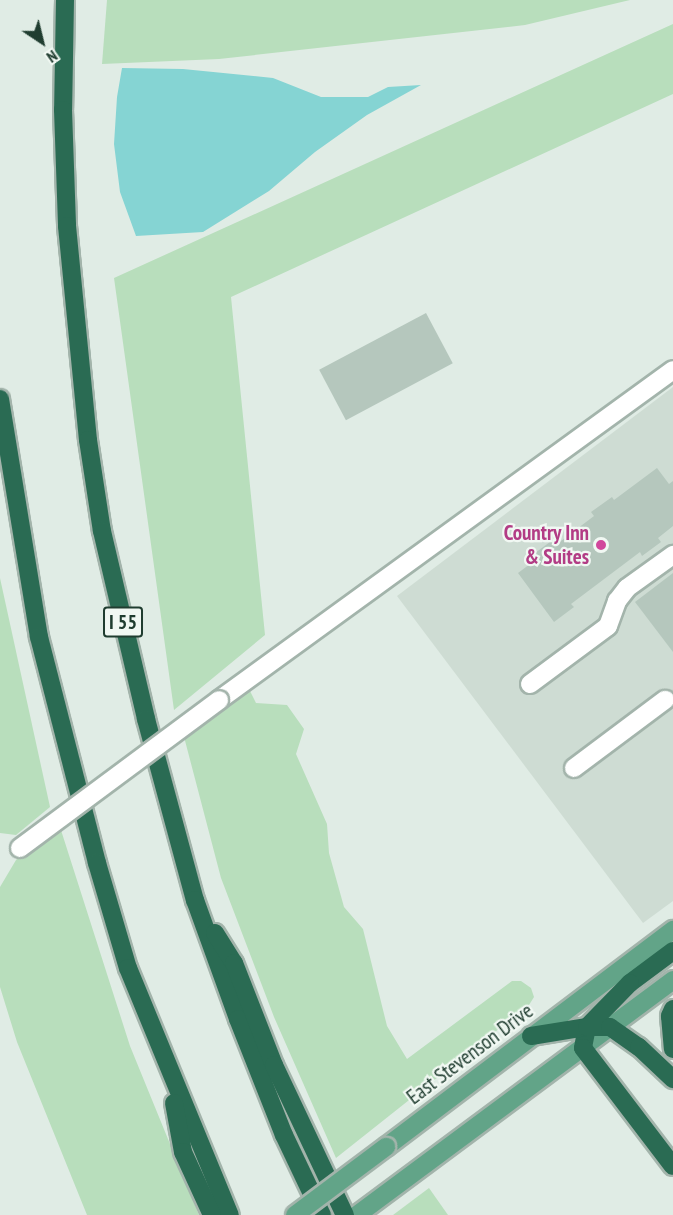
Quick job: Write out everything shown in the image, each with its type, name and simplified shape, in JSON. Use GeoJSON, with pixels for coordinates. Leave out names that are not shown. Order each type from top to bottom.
{"type":"FeatureCollection","features":[{"type":"Feature","properties":{"kind":"highway","name":"I 55"},"geometry":{"type":"LineString","coordinates":[[65,0],[63,110],[67,226],[88,440],[102,531],[162,783],[195,900],[242,1029],[285,1135],[322,1215]]}},
{"type":"Feature","properties":{"kind":"highway"},"geometry":{"type":"LineString","coordinates":[[0,399],[16,510],[41,648],[119,937],[166,1063],[230,1215]]}},
{"type":"Feature","properties":{"kind":"highway"},"geometry":{"type":"LineString","coordinates":[[195,900],[234,963],[274,1065],[345,1215]]}},
{"type":"Feature","properties":{"kind":"highway"},"geometry":{"type":"LineString","coordinates":[[673,951],[630,983],[587,1027],[583,1048],[673,1166]]}},
{"type":"Feature","properties":{"kind":"highway"},"geometry":{"type":"LineString","coordinates":[[673,1009],[670,1042],[673,1049]]}},
{"type":"Feature","properties":{"kind":"highway"},"geometry":{"type":"LineString","coordinates":[[531,1036],[587,1027],[610,1027],[639,1047],[673,1079]]}},
{"type":"Feature","properties":{"kind":"highway"},"geometry":{"type":"LineString","coordinates":[[166,1063],[183,1152],[212,1215]]}},
{"type":"Feature","properties":{"kind":"main road","name":"East Stevenson Drive"},"geometry":{"type":"LineString","coordinates":[[296,1215],[673,930]]}},
{"type":"Feature","properties":{"kind":"main road"},"geometry":{"type":"LineString","coordinates":[[357,1215],[673,980]]}},
{"type":"Feature","properties":{"kind":"lane"},"geometry":{"type":"LineString","coordinates":[[20,848],[219,700],[673,370]]}},
{"type":"Feature","properties":{"kind":"lane"},"geometry":{"type":"LineString","coordinates":[[530,684],[608,626],[617,601],[627,588],[673,555]]}},
{"type":"Feature","properties":{"kind":"lane"},"geometry":{"type":"LineString","coordinates":[[574,768],[665,700]]}},
{"type":"Feature","properties":{"kind":"shaded area"},"geometry":{"type":"Polygon","coordinates":[[[673,387],[673,901],[643,923],[397,596],[673,387]]]}},
{"type":"Feature","properties":{"kind":"green space"},"geometry":{"type":"Polygon","coordinates":[[[107,0],[630,0],[525,25],[219,59],[102,64],[107,0]]]}},
{"type":"Feature","properties":{"kind":"green space"},"geometry":{"type":"Polygon","coordinates":[[[673,24],[673,94],[231,297],[265,635],[174,710],[114,278],[673,24]]]}},
{"type":"Feature","properties":{"kind":"green space"},"geometry":{"type":"Polygon","coordinates":[[[0,578],[50,807],[16,835],[0,833],[0,578]]]}},
{"type":"Feature","properties":{"kind":"green space"},"geometry":{"type":"Polygon","coordinates":[[[246,683],[256,703],[287,705],[304,729],[296,754],[327,824],[329,853],[344,907],[363,929],[387,1026],[407,1059],[512,981],[521,981],[531,988],[534,997],[529,1005],[336,1158],[274,1017],[221,878],[183,733],[246,683]]]}},
{"type":"Feature","properties":{"kind":"green space"},"geometry":{"type":"Polygon","coordinates":[[[60,827],[130,1046],[199,1215],[87,1215],[17,1042],[0,987],[0,887],[16,860],[60,827]]]}},
{"type":"Feature","properties":{"kind":"green space"},"geometry":{"type":"Polygon","coordinates":[[[429,1188],[448,1215],[393,1215],[429,1188]]]}},
{"type":"Feature","properties":{"kind":"water"},"geometry":{"type":"Polygon","coordinates":[[[122,68],[183,69],[273,78],[321,97],[368,97],[388,87],[421,85],[367,115],[315,152],[269,191],[203,232],[136,236],[120,192],[114,144],[117,97],[122,68]]]}},
{"type":"Feature","properties":{"kind":"building"},"geometry":{"type":"Polygon","coordinates":[[[426,313],[453,363],[346,420],[319,370],[426,313]]]}},
{"type":"Feature","properties":{"kind":"building"},"geometry":{"type":"Polygon","coordinates":[[[657,468],[669,484],[673,481],[673,526],[658,538],[661,542],[642,556],[640,552],[571,604],[574,607],[554,622],[518,573],[534,561],[531,556],[554,539],[557,544],[594,516],[591,512],[612,497],[614,500],[657,468]]]}},
{"type":"Feature","properties":{"kind":"building"},"geometry":{"type":"Polygon","coordinates":[[[673,573],[673,652],[635,602],[673,573]]]}},
{"type":"Feature","properties":{"kind":"place","name":"Country Inn & Suites"},"geometry":{"type":"Point","coordinates":[601,545]}}]}
